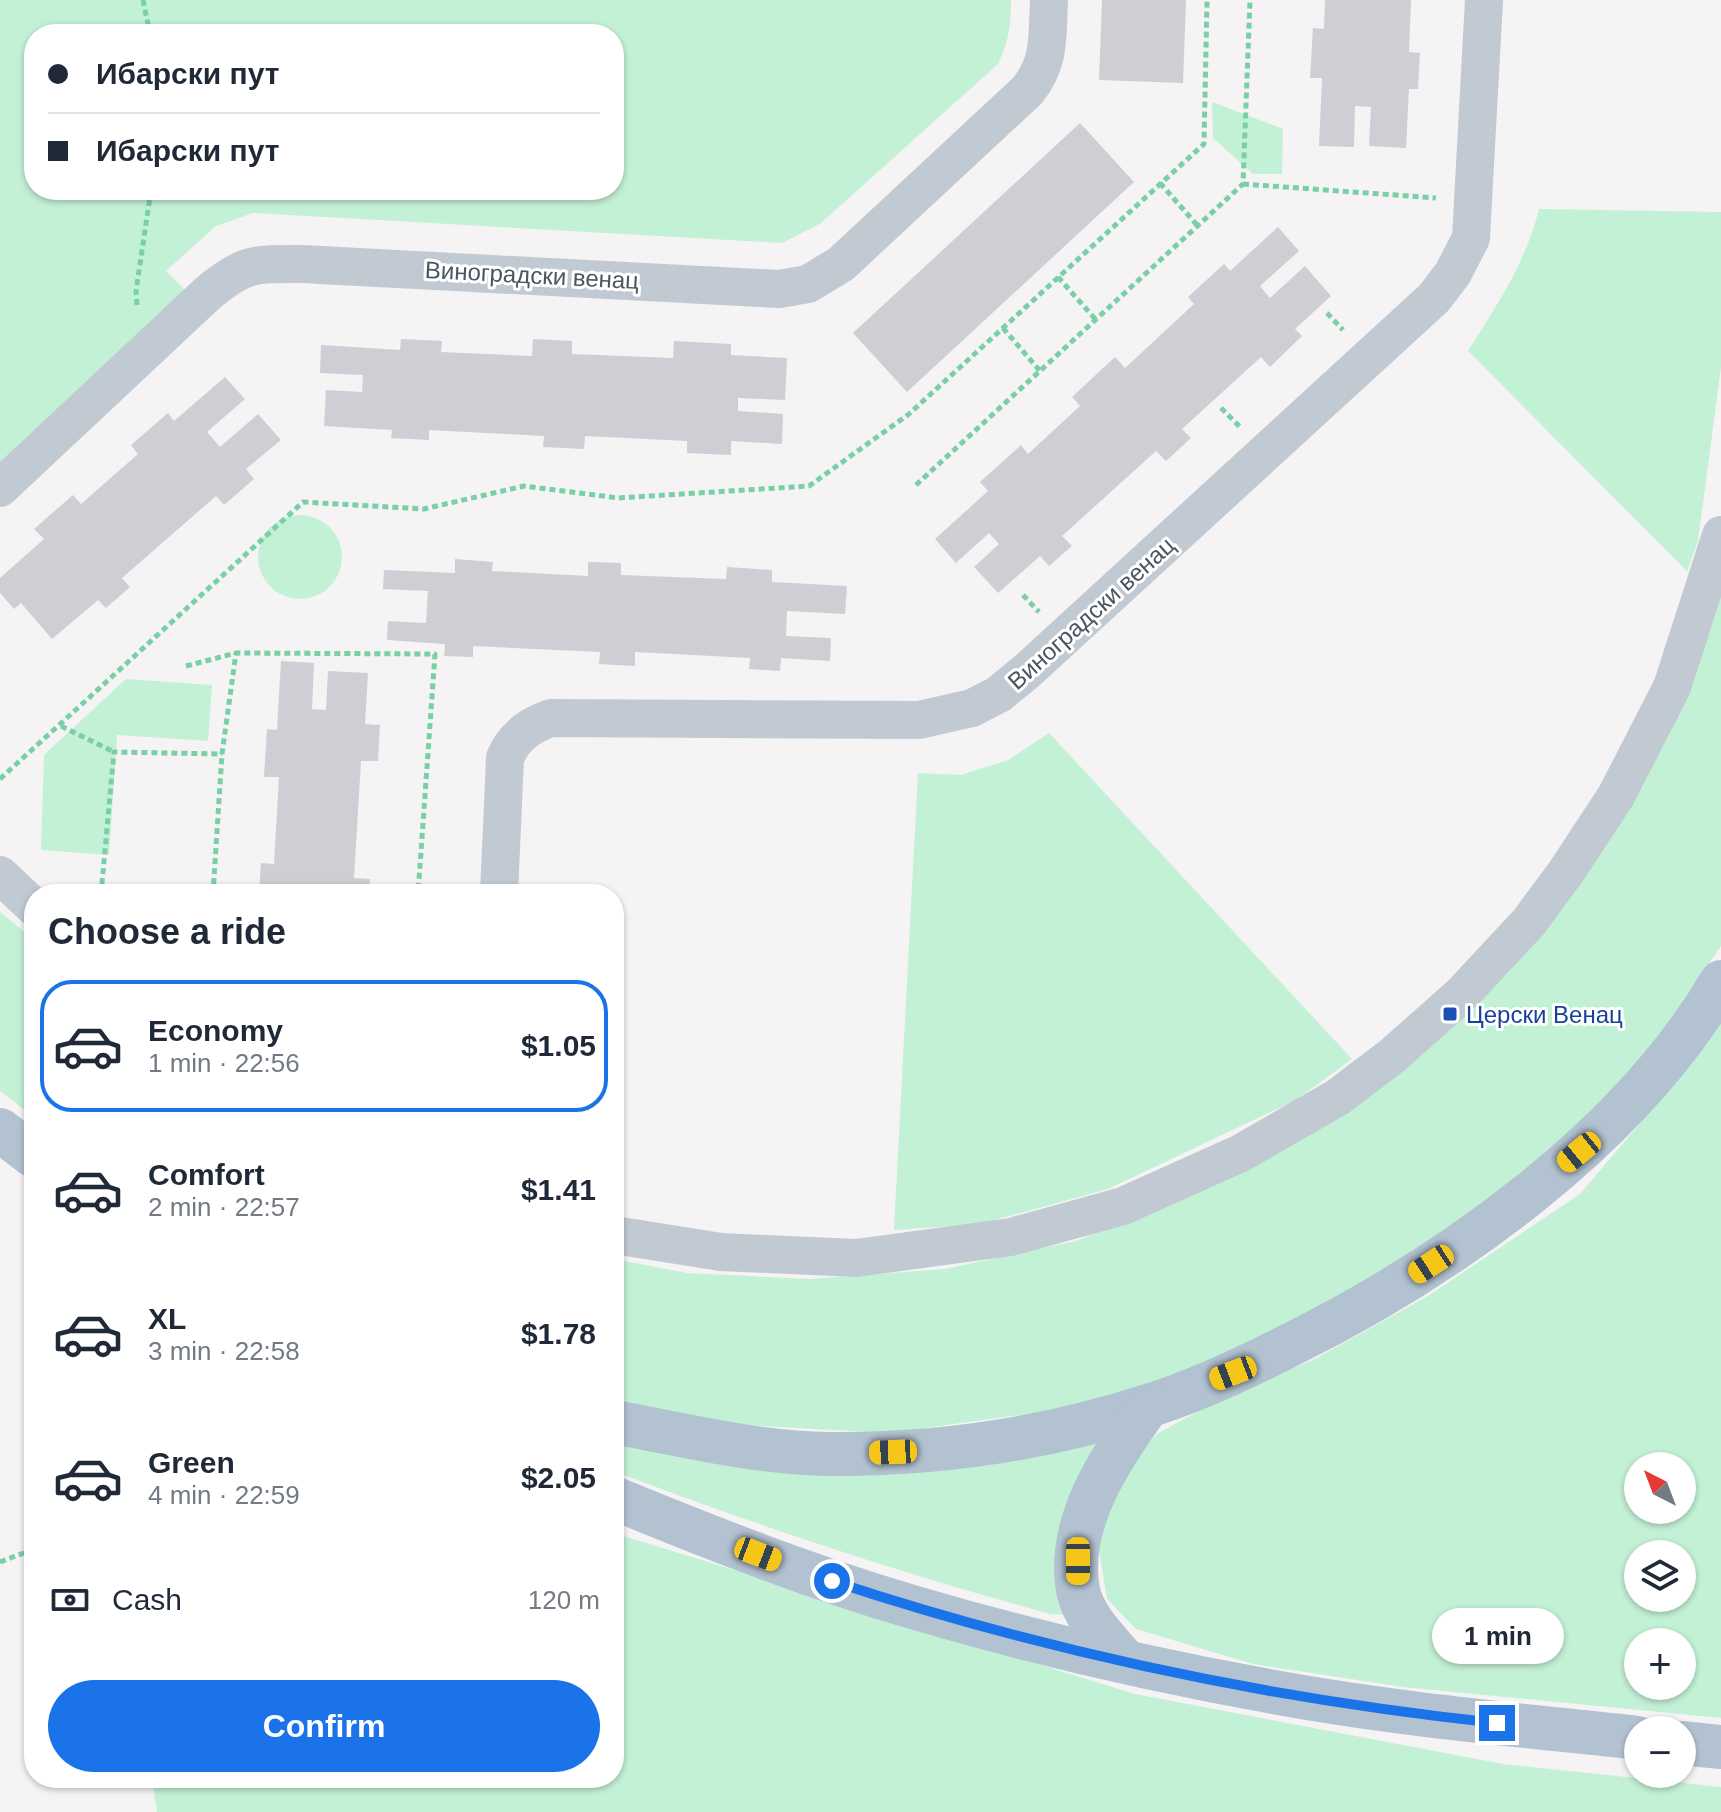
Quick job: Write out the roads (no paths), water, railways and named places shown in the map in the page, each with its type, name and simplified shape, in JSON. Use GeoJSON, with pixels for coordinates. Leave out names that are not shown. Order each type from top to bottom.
{"type":"FeatureCollection","features":[{"type":"Feature","properties":{"kind":"main road"},"geometry":{"type":"LineString","coordinates":[[624,1424],[754,1446],[825,1454],[893,1452],[1012,1439],[1148,1406],[1233,1373],[1367,1306],[1493,1222],[1579,1152],[1638,1091],[1706,1008],[1721,982]]}},
{"type":"Feature","properties":{"kind":"main road"},"geometry":{"type":"LineString","coordinates":[[0,1130],[24,1148]]}},
{"type":"Feature","properties":{"kind":"main road"},"geometry":{"type":"LineString","coordinates":[[1125,1661],[1088,1614],[1078,1591],[1078,1561],[1083,1523],[1090,1501],[1118,1450],[1148,1406]]}},
{"type":"Feature","properties":{"kind":"main road"},"geometry":{"type":"LineString","coordinates":[[624,1502],[805,1572],[910,1606],[1125,1661],[1301,1696],[1440,1717],[1624,1737]]}},
{"type":"Feature","properties":{"kind":"main road"},"geometry":{"type":"LineString","coordinates":[[1696,1744],[1721,1747]]}},
{"type":"Feature","properties":{"kind":"street","name":"Виноградски венац"},"geometry":{"type":"LineString","coordinates":[[0,488],[220,283],[246,266],[560,276],[779,289],[808,284],[841,264],[1027,91],[1040,74],[1046,55],[1049,0]]}},
{"type":"Feature","properties":{"kind":"street","name":"Виноградски венац"},"geometry":{"type":"LineString","coordinates":[[499,884],[505,758],[510,746],[532,724],[551,718],[919,720],[972,708],[999,694],[1065,639],[1434,298],[1453,273],[1471,238],[1484,0]]}},
{"type":"Feature","properties":{"kind":"street"},"geometry":{"type":"LineString","coordinates":[[624,1237],[735,1254],[856,1258],[1011,1237],[1064,1224],[1137,1200],[1241,1153],[1338,1097],[1392,1056],[1462,994],[1529,922],[1566,872],[1616,796],[1672,687],[1721,535]]}},
{"type":"Feature","properties":{"kind":"street"},"geometry":{"type":"LineString","coordinates":[[0,875],[24,898]]}},
{"type":"Feature","properties":{"kind":"place","name":"Церски Венац"},"geometry":{"type":"Point","coordinates":[1450,1014]}}]}
